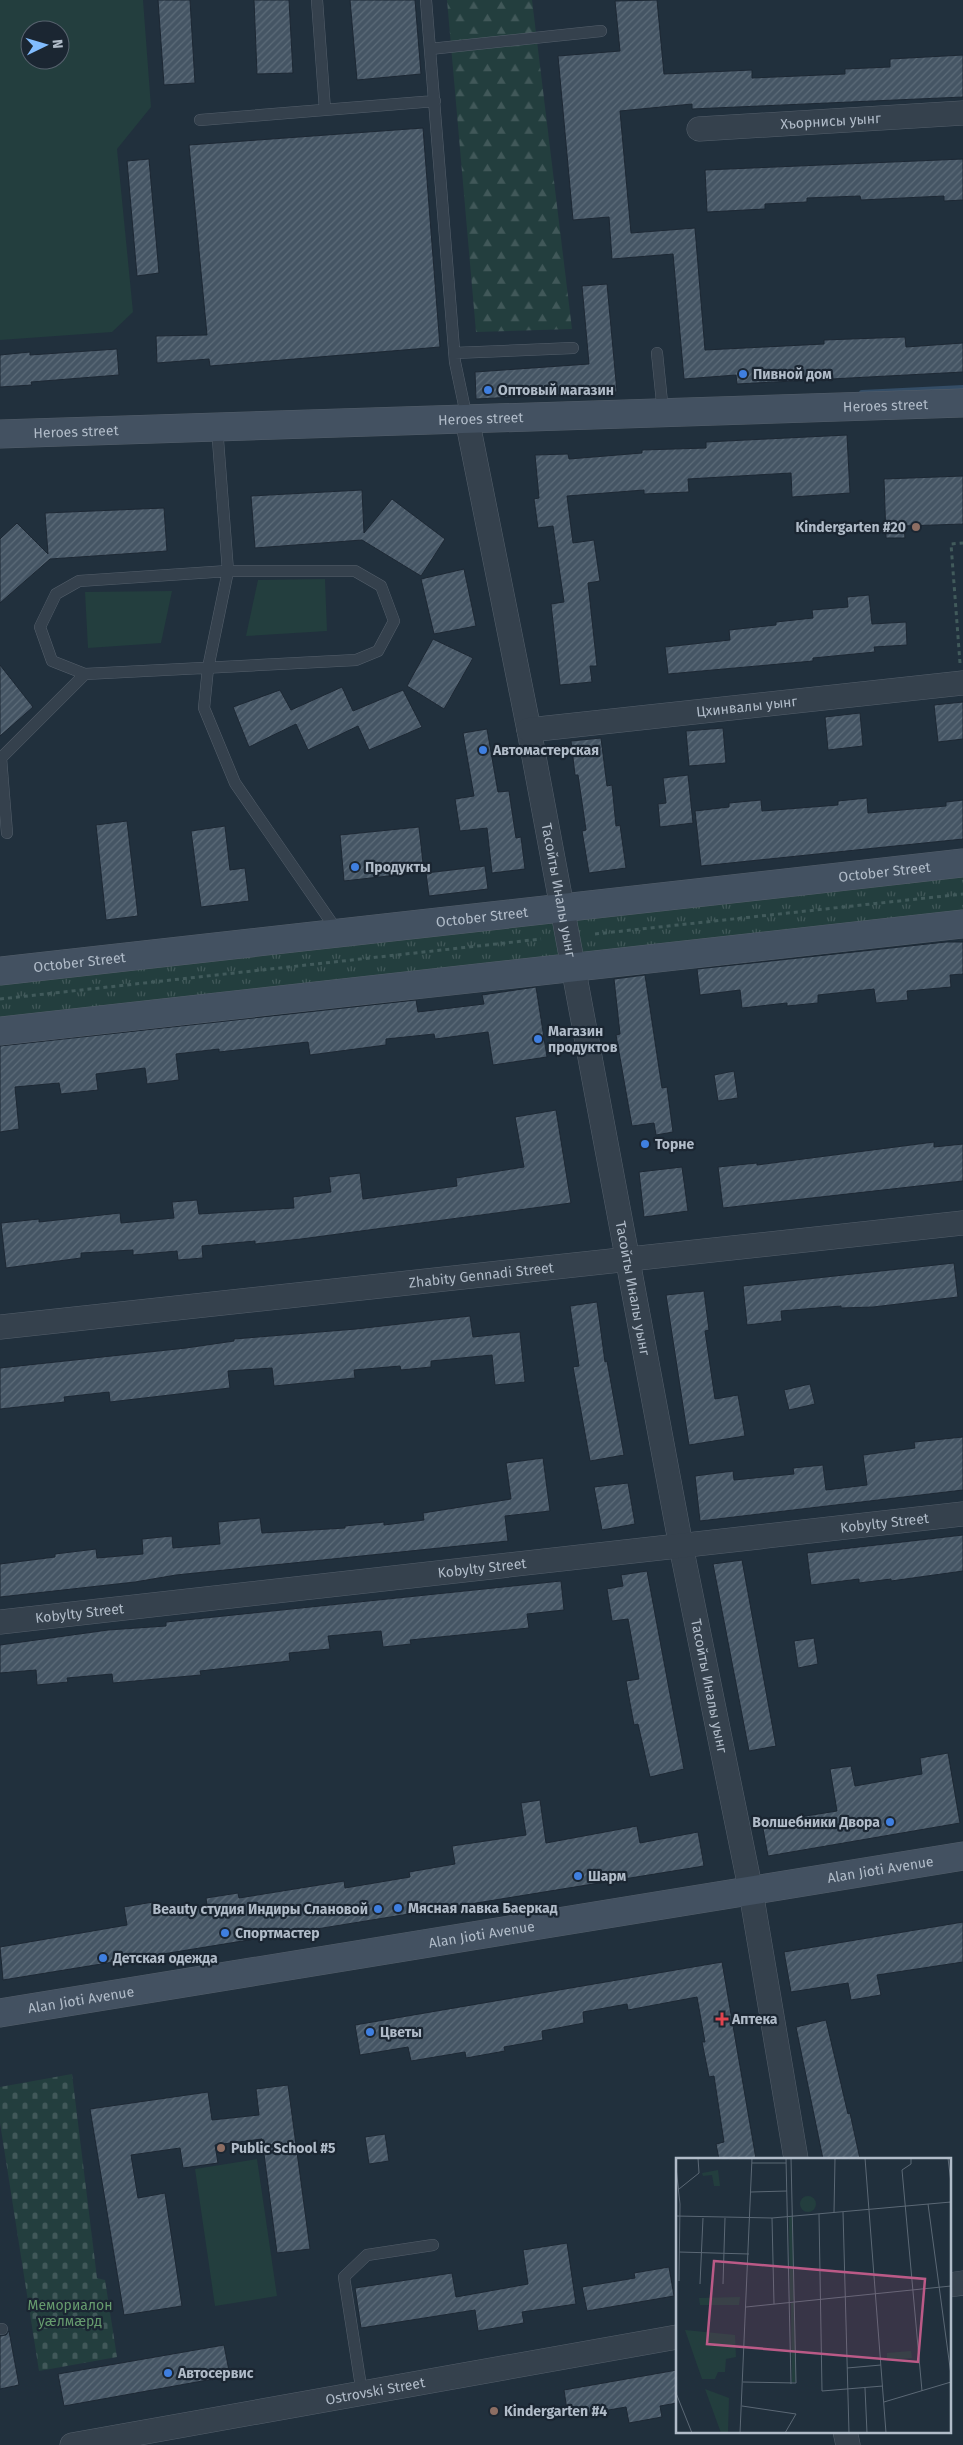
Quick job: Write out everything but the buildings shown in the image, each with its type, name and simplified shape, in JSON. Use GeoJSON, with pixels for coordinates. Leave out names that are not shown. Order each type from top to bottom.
{"type":"FeatureCollection","features":[{"type":"Feature","properties":{"kind":"street","name":"Хъорнисы уынг"},"geometry":{"type":"LineString","coordinates":[[698,129],[963,113]]}},
{"type":"Feature","properties":{"kind":"street","name":"Heroes street"},"geometry":{"type":"LineString","coordinates":[[0,434],[963,403]]}},
{"type":"Feature","properties":{"kind":"street","name":"Тасойты Иналы уынг"},"geometry":{"type":"LineString","coordinates":[[467,418],[529,730],[550,910],[586,967],[628,1260],[681,1546],[751,1892],[796,2158]]}},
{"type":"Feature","properties":{"kind":"street","name":"Цхинвалы уынг"},"geometry":{"type":"LineString","coordinates":[[529,730],[963,684]]}},
{"type":"Feature","properties":{"kind":"street","name":"October Street"},"geometry":{"type":"LineString","coordinates":[[0,971],[963,863]]}},
{"type":"Feature","properties":{"kind":"street"},"geometry":{"type":"LineString","coordinates":[[0,1030],[963,924]]}},
{"type":"Feature","properties":{"kind":"street","name":"Zhabity Gennadi Street"},"geometry":{"type":"LineString","coordinates":[[0,1327],[963,1223]]}},
{"type":"Feature","properties":{"kind":"street","name":"Kobylty Street"},"geometry":{"type":"LineString","coordinates":[[0,1622],[963,1514]]}},
{"type":"Feature","properties":{"kind":"street","name":"Alan Jioti Avenue"},"geometry":{"type":"LineString","coordinates":[[0,2013],[963,1856]]}},
{"type":"Feature","properties":{"kind":"street"},"geometry":{"type":"LineString","coordinates":[[950,2285],[963,2282]]}},
{"type":"Feature","properties":{"kind":"street","name":"Ostrovski Street"},"geometry":{"type":"LineString","coordinates":[[82,2444],[676,2337]]}},
{"type":"Feature","properties":{"kind":"street"},"geometry":{"type":"LineString","coordinates":[[845,2432],[848,2445]]}},
{"type":"Feature","properties":{"kind":"lane"},"geometry":{"type":"LineString","coordinates":[[317,0],[325,110]]}},
{"type":"Feature","properties":{"kind":"lane"},"geometry":{"type":"LineString","coordinates":[[426,0],[454,353],[467,418]]}},
{"type":"Feature","properties":{"kind":"lane"},"geometry":{"type":"LineString","coordinates":[[430,49],[601,31]]}},
{"type":"Feature","properties":{"kind":"lane"},"geometry":{"type":"LineString","coordinates":[[200,120],[435,102]]}},
{"type":"Feature","properties":{"kind":"lane"},"geometry":{"type":"LineString","coordinates":[[454,353],[573,348]]}},
{"type":"Feature","properties":{"kind":"lane"},"geometry":{"type":"LineString","coordinates":[[657,352],[663,412]]}},
{"type":"Feature","properties":{"kind":"lane"},"geometry":{"type":"LineString","coordinates":[[217,427],[228,571],[208,668],[204,708],[235,783],[339,933]]}},
{"type":"Feature","properties":{"kind":"lane"},"geometry":{"type":"LineString","coordinates":[[228,571],[355,571],[381,586],[394,621],[378,651],[356,660],[208,668],[85,674],[52,660],[40,627],[56,594],[78,581],[228,571]]}},
{"type":"Feature","properties":{"kind":"lane"},"geometry":{"type":"LineString","coordinates":[[7,833],[1,758],[85,674]]}},
{"type":"Feature","properties":{"kind":"lane"},"geometry":{"type":"LineString","coordinates":[[362,2393],[344,2277],[367,2255],[433,2245]]}},
{"type":"Feature","properties":{"kind":"path"},"geometry":{"type":"LineString","coordinates":[[963,543],[951,544],[963,684]]}},
{"type":"Feature","properties":{"kind":"path"},"geometry":{"type":"LineString","coordinates":[[595,934],[963,894]]}},
{"type":"Feature","properties":{"kind":"path"},"geometry":{"type":"LineString","coordinates":[[586,967],[595,934],[593,905]]}},
{"type":"Feature","properties":{"kind":"path"},"geometry":{"type":"LineString","coordinates":[[545,971],[541,939],[550,910]]}},
{"type":"Feature","properties":{"kind":"path"},"geometry":{"type":"LineString","coordinates":[[0,999],[541,939]]}},
{"type":"Feature","properties":{"kind":"green space"},"geometry":{"type":"Polygon","coordinates":[[[0,0],[143,0],[151,107],[117,149],[133,312],[112,332],[0,340],[0,0]]]}},
{"type":"Feature","properties":{"kind":"green space"},"geometry":{"type":"Polygon","coordinates":[[[447,0],[532,0],[572,329],[476,332],[447,0]]]}},
{"type":"Feature","properties":{"kind":"green space"},"geometry":{"type":"Polygon","coordinates":[[[325,579],[327,631],[246,636],[258,580],[325,579]]]}},
{"type":"Feature","properties":{"kind":"green space"},"geometry":{"type":"Polygon","coordinates":[[[172,591],[161,643],[88,648],[85,592],[172,591]]]}},
{"type":"Feature","properties":{"kind":"green space"},"geometry":{"type":"Polygon","coordinates":[[[963,872],[963,916],[580,956],[575,918],[963,872]]]}},
{"type":"Feature","properties":{"kind":"green space"},"geometry":{"type":"Polygon","coordinates":[[[556,920],[562,957],[0,1022],[0,978],[556,920]]]}},
{"type":"Feature","properties":{"kind":"green space","name":"Мемориалон уæлмæрд"},"geometry":{"type":"Polygon","coordinates":[[[72,2074],[97,2278],[105,2280],[117,2357],[39,2371],[0,2123],[0,2087],[72,2074]]]}},
{"type":"Feature","properties":{"kind":"green space"},"geometry":{"type":"Polygon","coordinates":[[[257,2159],[277,2296],[215,2306],[195,2169],[257,2159]]]}},
{"type":"Feature","properties":{"kind":"waterway"},"geometry":{"type":"LineString","coordinates":[[862,393],[963,388]]}},
{"type":"Feature","properties":{"kind":"place","name":"Пивной дом"},"geometry":{"type":"Point","coordinates":[743,374]}},
{"type":"Feature","properties":{"kind":"place","name":"Оптовый магазин"},"geometry":{"type":"Point","coordinates":[488,390]}},
{"type":"Feature","properties":{"kind":"place","name":"Kindergarten #20"},"geometry":{"type":"Point","coordinates":[916,527]}},
{"type":"Feature","properties":{"kind":"place","name":"Автомастерская"},"geometry":{"type":"Point","coordinates":[483,750]}},
{"type":"Feature","properties":{"kind":"place","name":"Продукты"},"geometry":{"type":"Point","coordinates":[355,867]}},
{"type":"Feature","properties":{"kind":"place","name":"Магазин продуктов"},"geometry":{"type":"Point","coordinates":[538,1039]}},
{"type":"Feature","properties":{"kind":"place","name":"Торне"},"geometry":{"type":"Point","coordinates":[645,1144]}},
{"type":"Feature","properties":{"kind":"place","name":"Волшебники Двора"},"geometry":{"type":"Point","coordinates":[890,1822]}},
{"type":"Feature","properties":{"kind":"place","name":"Шарм"},"geometry":{"type":"Point","coordinates":[578,1876]}},
{"type":"Feature","properties":{"kind":"place","name":"Мясная лавка Баеркад"},"geometry":{"type":"Point","coordinates":[398,1908]}},
{"type":"Feature","properties":{"kind":"place","name":"Beauty студия Индиры Слановой"},"geometry":{"type":"Point","coordinates":[378,1909]}},
{"type":"Feature","properties":{"kind":"place","name":"Спортмастер"},"geometry":{"type":"Point","coordinates":[225,1933]}},
{"type":"Feature","properties":{"kind":"place","name":"Детская одежда"},"geometry":{"type":"Point","coordinates":[103,1958]}},
{"type":"Feature","properties":{"kind":"place","name":"Аптека"},"geometry":{"type":"Point","coordinates":[722,2019]}},
{"type":"Feature","properties":{"kind":"place","name":"Цветы"},"geometry":{"type":"Point","coordinates":[370,2032]}},
{"type":"Feature","properties":{"kind":"place","name":"Public School #5"},"geometry":{"type":"Point","coordinates":[221,2148]}},
{"type":"Feature","properties":{"kind":"place","name":"Автосервис"},"geometry":{"type":"Point","coordinates":[168,2373]}},
{"type":"Feature","properties":{"kind":"place","name":"Kindergarten #4"},"geometry":{"type":"Point","coordinates":[494,2411]}}]}
